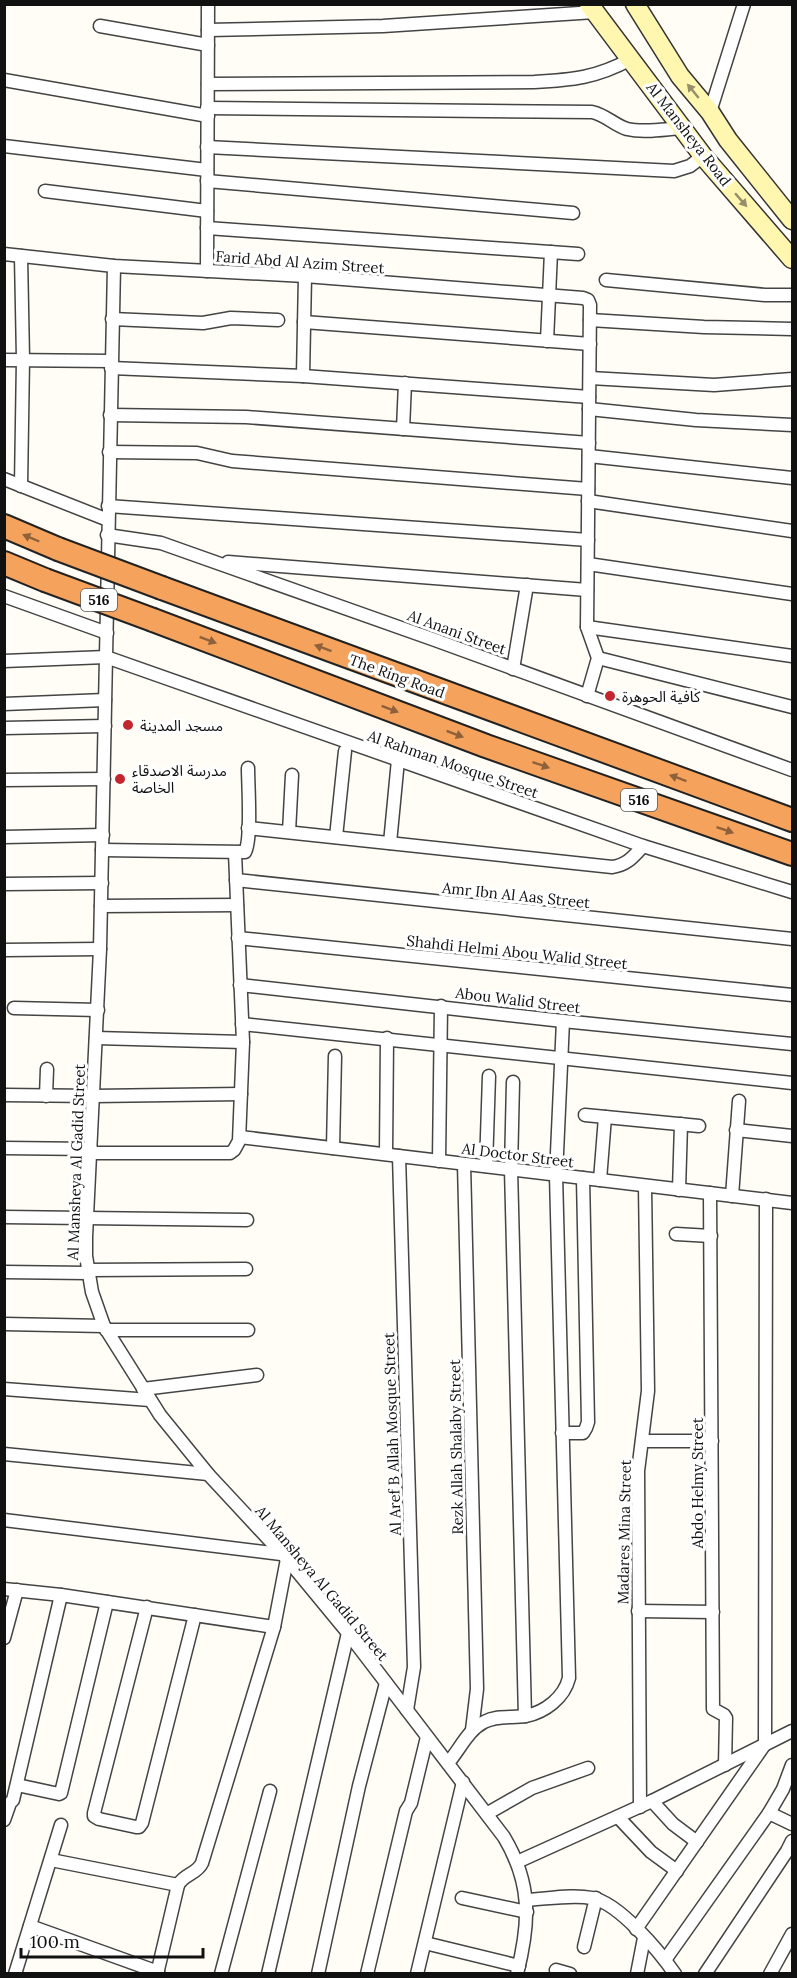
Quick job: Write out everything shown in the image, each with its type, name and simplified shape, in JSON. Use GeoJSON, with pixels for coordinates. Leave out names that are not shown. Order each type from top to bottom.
{"type":"FeatureCollection","features":[{"type":"Feature","properties":{"kind":"highway","name":"The Ring Road"},"geometry":{"type":"LineString","coordinates":[[4,526],[58,549],[436,691],[792,820]]}},
{"type":"Feature","properties":{"kind":"highway","name":"516"},"geometry":{"type":"LineString","coordinates":[[4,563],[486,746],[792,854]]}},
{"type":"Feature","properties":{"kind":"street"},"geometry":{"type":"LineString","coordinates":[[207,271],[208,4]]}},
{"type":"Feature","properties":{"kind":"street","name":"Al Mansheya Road"},"geometry":{"type":"LineString","coordinates":[[635,4],[680,76],[792,220]]}},
{"type":"Feature","properties":{"kind":"street"},"geometry":{"type":"LineString","coordinates":[[710,112],[744,4]]}},
{"type":"Feature","properties":{"kind":"street"},"geometry":{"type":"LineString","coordinates":[[208,30],[383,26],[592,8]]}},
{"type":"Feature","properties":{"kind":"street","name":"Al Mansheya Road"},"geometry":{"type":"LineString","coordinates":[[592,8],[703,156],[792,260]]}},
{"type":"Feature","properties":{"kind":"street"},"geometry":{"type":"LineString","coordinates":[[100,26],[208,45]]}},
{"type":"Feature","properties":{"kind":"street"},"geometry":{"type":"LineString","coordinates":[[208,84],[575,80],[631,59]]}},
{"type":"Feature","properties":{"kind":"street"},"geometry":{"type":"LineString","coordinates":[[4,80],[208,112],[592,112],[604,115],[617,125],[632,130],[682,128]]}},
{"type":"Feature","properties":{"kind":"street"},"geometry":{"type":"LineString","coordinates":[[4,146],[207,176],[573,213]]}},
{"type":"Feature","properties":{"kind":"street"},"geometry":{"type":"LineString","coordinates":[[207,147],[674,171],[690,166],[703,156]]}},
{"type":"Feature","properties":{"kind":"street"},"geometry":{"type":"LineString","coordinates":[[45,192],[207,211]]}},
{"type":"Feature","properties":{"kind":"street"},"geometry":{"type":"LineString","coordinates":[[207,228],[578,254]]}},
{"type":"Feature","properties":{"kind":"street"},"geometry":{"type":"LineString","coordinates":[[547,341],[551,252]]}},
{"type":"Feature","properties":{"kind":"street","name":"Farid Abd Al Azim Street"},"geometry":{"type":"LineString","coordinates":[[4,254],[114,266],[305,276],[583,298],[588,300],[590,305],[590,320]]}},
{"type":"Feature","properties":{"kind":"street"},"geometry":{"type":"LineString","coordinates":[[21,256],[23,359],[21,486]]}},
{"type":"Feature","properties":{"kind":"street","name":"Al Mansheya Al Gadid Street"},"geometry":{"type":"LineString","coordinates":[[114,266],[102,883],[86,1237],[88,1272],[94,1300],[105,1328],[150,1400],[208,1474],[284,1556],[348,1633],[488,1813],[504,1837],[517,1862],[527,1906],[525,1941],[518,1970]]}},
{"type":"Feature","properties":{"kind":"street"},"geometry":{"type":"LineString","coordinates":[[303,376],[305,276]]}},
{"type":"Feature","properties":{"kind":"street"},"geometry":{"type":"LineString","coordinates":[[606,280],[765,295],[792,294]]}},
{"type":"Feature","properties":{"kind":"street"},"geometry":{"type":"LineString","coordinates":[[112,319],[203,323],[231,318],[278,320]]}},
{"type":"Feature","properties":{"kind":"street"},"geometry":{"type":"LineString","coordinates":[[587,696],[598,658],[587,627],[590,320],[792,329]]}},
{"type":"Feature","properties":{"kind":"street"},"geometry":{"type":"LineString","coordinates":[[304,322],[590,344]]}},
{"type":"Feature","properties":{"kind":"street"},"geometry":{"type":"LineString","coordinates":[[4,360],[111,364],[405,383],[589,403],[696,420],[792,425]]}},
{"type":"Feature","properties":{"kind":"street"},"geometry":{"type":"LineString","coordinates":[[590,378],[714,385],[792,379]]}},
{"type":"Feature","properties":{"kind":"street"},"geometry":{"type":"LineString","coordinates":[[403,429],[405,383]]}},
{"type":"Feature","properties":{"kind":"street"},"geometry":{"type":"LineString","coordinates":[[110,415],[246,417],[403,429],[589,449],[792,478]]}},
{"type":"Feature","properties":{"kind":"street"},"geometry":{"type":"LineString","coordinates":[[109,453],[197,453],[232,461],[588,495],[792,531]]}},
{"type":"Feature","properties":{"kind":"street"},"geometry":{"type":"LineString","coordinates":[[4,479],[108,520]]}},
{"type":"Feature","properties":{"kind":"street"},"geometry":{"type":"LineString","coordinates":[[108,506],[588,540]]}},
{"type":"Feature","properties":{"kind":"street","name":"Al Anani Street"},"geometry":{"type":"LineString","coordinates":[[107,535],[161,543],[792,770]]}},
{"type":"Feature","properties":{"kind":"street"},"geometry":{"type":"LineString","coordinates":[[212,561],[587,590]]}},
{"type":"Feature","properties":{"kind":"street"},"geometry":{"type":"LineString","coordinates":[[588,564],[792,594]]}},
{"type":"Feature","properties":{"kind":"street"},"geometry":{"type":"LineString","coordinates":[[513,669],[527,585]]}},
{"type":"Feature","properties":{"kind":"street"},"geometry":{"type":"LineString","coordinates":[[4,596],[107,633]]}},
{"type":"Feature","properties":{"kind":"street"},"geometry":{"type":"LineString","coordinates":[[4,607],[30,606]]}},
{"type":"Feature","properties":{"kind":"street"},"geometry":{"type":"LineString","coordinates":[[587,627],[792,656]]}},
{"type":"Feature","properties":{"kind":"street"},"geometry":{"type":"LineString","coordinates":[[4,661],[106,657]]}},
{"type":"Feature","properties":{"kind":"street","name":"Al Rahman Mosque Street"},"geometry":{"type":"LineString","coordinates":[[106,657],[643,846],[792,892]]}},
{"type":"Feature","properties":{"kind":"street"},"geometry":{"type":"LineString","coordinates":[[598,658],[792,707]]}},
{"type":"Feature","properties":{"kind":"street"},"geometry":{"type":"LineString","coordinates":[[4,704],[105,700]]}},
{"type":"Feature","properties":{"kind":"street"},"geometry":{"type":"LineString","coordinates":[[4,729],[105,726]]}},
{"type":"Feature","properties":{"kind":"street"},"geometry":{"type":"LineString","coordinates":[[336,837],[345,751]]}},
{"type":"Feature","properties":{"kind":"street"},"geometry":{"type":"LineString","coordinates":[[390,843],[398,760]]}},
{"type":"Feature","properties":{"kind":"street"},"geometry":{"type":"LineString","coordinates":[[102,850],[245,852],[248,828],[248,768]]}},
{"type":"Feature","properties":{"kind":"street"},"geometry":{"type":"LineString","coordinates":[[289,832],[292,775]]}},
{"type":"Feature","properties":{"kind":"street"},"geometry":{"type":"LineString","coordinates":[[4,780],[104,779]]}},
{"type":"Feature","properties":{"kind":"street"},"geometry":{"type":"LineString","coordinates":[[248,828],[612,867],[621,866],[631,860],[643,846]]}},
{"type":"Feature","properties":{"kind":"street"},"geometry":{"type":"LineString","coordinates":[[4,837],[103,835]]}},
{"type":"Feature","properties":{"kind":"street"},"geometry":{"type":"LineString","coordinates":[[4,1148],[230,1153],[234,1150],[240,1137],[243,1042],[235,853]]}},
{"type":"Feature","properties":{"kind":"street","name":"Amr Ibn Al Aas Street"},"geometry":{"type":"LineString","coordinates":[[236,880],[792,939]]}},
{"type":"Feature","properties":{"kind":"street"},"geometry":{"type":"LineString","coordinates":[[4,884],[102,883]]}},
{"type":"Feature","properties":{"kind":"street"},"geometry":{"type":"LineString","coordinates":[[101,906],[237,905]]}},
{"type":"Feature","properties":{"kind":"street","name":"Shahdi Helmi Abou Walid Street"},"geometry":{"type":"LineString","coordinates":[[238,938],[792,995]]}},
{"type":"Feature","properties":{"kind":"street"},"geometry":{"type":"LineString","coordinates":[[4,950],[100,949]]}},
{"type":"Feature","properties":{"kind":"street","name":"Abou Walid Street"},"geometry":{"type":"LineString","coordinates":[[240,985],[792,1044]]}},
{"type":"Feature","properties":{"kind":"street"},"geometry":{"type":"LineString","coordinates":[[439,1161],[441,1006]]}},
{"type":"Feature","properties":{"kind":"street"},"geometry":{"type":"LineString","coordinates":[[14,1008],[98,1010]]}},
{"type":"Feature","properties":{"kind":"street"},"geometry":{"type":"LineString","coordinates":[[448,1763],[472,1730],[485,1721],[500,1717],[525,1716],[541,1711],[554,1702],[566,1688],[569,1678],[556,1175],[563,1021]]}},
{"type":"Feature","properties":{"kind":"street"},"geometry":{"type":"LineString","coordinates":[[242,1024],[792,1083]]}},
{"type":"Feature","properties":{"kind":"street"},"geometry":{"type":"LineString","coordinates":[[96,1038],[243,1042]]}},
{"type":"Feature","properties":{"kind":"street"},"geometry":{"type":"LineString","coordinates":[[386,1154],[387,1038]]}},
{"type":"Feature","properties":{"kind":"street"},"geometry":{"type":"LineString","coordinates":[[333,1148],[335,1056]]}},
{"type":"Feature","properties":{"kind":"street"},"geometry":{"type":"LineString","coordinates":[[46,1096],[47,1069]]}},
{"type":"Feature","properties":{"kind":"street"},"geometry":{"type":"LineString","coordinates":[[486,1166],[489,1076]]}},
{"type":"Feature","properties":{"kind":"street"},"geometry":{"type":"LineString","coordinates":[[513,1082],[512,1169],[525,1716]]}},
{"type":"Feature","properties":{"kind":"street"},"geometry":{"type":"LineString","coordinates":[[4,1095],[241,1094]]}},
{"type":"Feature","properties":{"kind":"street"},"geometry":{"type":"LineString","coordinates":[[732,1196],[739,1101]]}},
{"type":"Feature","properties":{"kind":"street"},"geometry":{"type":"LineString","coordinates":[[585,1115],[699,1126]]}},
{"type":"Feature","properties":{"kind":"street"},"geometry":{"type":"LineString","coordinates":[[600,1180],[605,1117]]}},
{"type":"Feature","properties":{"kind":"street"},"geometry":{"type":"LineString","coordinates":[[679,1190],[681,1124]]}},
{"type":"Feature","properties":{"kind":"street"},"geometry":{"type":"LineString","coordinates":[[736,1130],[792,1136]]}},
{"type":"Feature","properties":{"kind":"street","name":"Al Doctor Street"},"geometry":{"type":"LineString","coordinates":[[240,1137],[792,1203]]}},
{"type":"Feature","properties":{"kind":"street","name":"Al Aref B Allah Mosque Street"},"geometry":{"type":"LineString","coordinates":[[399,1156],[414,1667],[407,1710]]}},
{"type":"Feature","properties":{"kind":"street","name":"Rezk Allah Shalaby Street"},"geometry":{"type":"LineString","coordinates":[[464,1164],[477,1689],[472,1730]]}},
{"type":"Feature","properties":{"kind":"street"},"geometry":{"type":"LineString","coordinates":[[562,1433],[583,1433],[588,1422],[583,1178]]}},
{"type":"Feature","properties":{"kind":"street","name":"Madares Mina Street"},"geometry":{"type":"LineString","coordinates":[[640,1807],[638,1471],[648,1391],[645,1186]]}},
{"type":"Feature","properties":{"kind":"street","name":"Abdo Helmy Street"},"geometry":{"type":"LineString","coordinates":[[710,1193],[713,1709],[726,1718],[725,1765]]}},
{"type":"Feature","properties":{"kind":"street"},"geometry":{"type":"LineString","coordinates":[[637,1974],[640,1934],[677,1871],[765,1744],[766,1199]]}},
{"type":"Feature","properties":{"kind":"street"},"geometry":{"type":"LineString","coordinates":[[4,1217],[247,1220]]}},
{"type":"Feature","properties":{"kind":"street"},"geometry":{"type":"LineString","coordinates":[[676,1234],[711,1236]]}},
{"type":"Feature","properties":{"kind":"street"},"geometry":{"type":"LineString","coordinates":[[4,1272],[246,1269]]}},
{"type":"Feature","properties":{"kind":"street"},"geometry":{"type":"LineString","coordinates":[[4,1324],[248,1330]]}},
{"type":"Feature","properties":{"kind":"street"},"geometry":{"type":"LineString","coordinates":[[143,1389],[257,1376]]}},
{"type":"Feature","properties":{"kind":"street"},"geometry":{"type":"LineString","coordinates":[[4,1389],[150,1400]]}},
{"type":"Feature","properties":{"kind":"street"},"geometry":{"type":"LineString","coordinates":[[643,1441],[712,1441]]}},
{"type":"Feature","properties":{"kind":"street"},"geometry":{"type":"LineString","coordinates":[[4,1454],[208,1474]]}},
{"type":"Feature","properties":{"kind":"street"},"geometry":{"type":"LineString","coordinates":[[4,1520],[284,1556],[274,1627],[202,1863],[196,1872],[185,1877],[178,1885],[158,1973],[30,1926]]}},
{"type":"Feature","properties":{"kind":"street"},"geometry":{"type":"LineString","coordinates":[[4,1638],[11,1589],[274,1627]]}},
{"type":"Feature","properties":{"kind":"street"},"geometry":{"type":"LineString","coordinates":[[4,1820],[7,1804],[14,1800],[61,1595]]}},
{"type":"Feature","properties":{"kind":"street"},"geometry":{"type":"LineString","coordinates":[[17,1785],[62,1793],[107,1602]]}},
{"type":"Feature","properties":{"kind":"street"},"geometry":{"type":"LineString","coordinates":[[147,1607],[94,1816],[99,1820],[136,1827],[141,1826],[195,1615]]}},
{"type":"Feature","properties":{"kind":"street"},"geometry":{"type":"LineString","coordinates":[[638,1611],[713,1612]]}},
{"type":"Feature","properties":{"kind":"street"},"geometry":{"type":"LineString","coordinates":[[268,1974],[348,1633]]}},
{"type":"Feature","properties":{"kind":"street"},"geometry":{"type":"LineString","coordinates":[[318,1974],[359,1786],[386,1683]]}},
{"type":"Feature","properties":{"kind":"street"},"geometry":{"type":"LineString","coordinates":[[517,1862],[640,1807],[792,1731]]}},
{"type":"Feature","properties":{"kind":"street"},"geometry":{"type":"LineString","coordinates":[[367,1974],[406,1811],[411,1803],[427,1737]]}},
{"type":"Feature","properties":{"kind":"street"},"geometry":{"type":"LineString","coordinates":[[665,1960],[769,1813],[783,1789],[792,1765]]}},
{"type":"Feature","properties":{"kind":"street"},"geometry":{"type":"LineString","coordinates":[[488,1813],[532,1788],[588,1768]]}},
{"type":"Feature","properties":{"kind":"street"},"geometry":{"type":"LineString","coordinates":[[417,1974],[463,1782]]}},
{"type":"Feature","properties":{"kind":"street"},"geometry":{"type":"LineString","coordinates":[[221,1974],[270,1791]]}},
{"type":"Feature","properties":{"kind":"street"},"geometry":{"type":"LineString","coordinates":[[652,1801],[673,1824],[697,1842]]}},
{"type":"Feature","properties":{"kind":"street"},"geometry":{"type":"LineString","coordinates":[[769,1813],[792,1824]]}},
{"type":"Feature","properties":{"kind":"street"},"geometry":{"type":"LineString","coordinates":[[618,1816],[645,1847],[677,1871]]}},
{"type":"Feature","properties":{"kind":"street"},"geometry":{"type":"LineString","coordinates":[[15,1974],[61,1825]]}},
{"type":"Feature","properties":{"kind":"street"},"geometry":{"type":"LineString","coordinates":[[705,1974],[788,1851],[792,1841]]}},
{"type":"Feature","properties":{"kind":"street"},"geometry":{"type":"LineString","coordinates":[[51,1860],[178,1885]]}},
{"type":"Feature","properties":{"kind":"street"},"geometry":{"type":"LineString","coordinates":[[462,1898],[527,1906],[585,1897],[596,1898],[616,1909],[665,1960],[675,1974]]}},
{"type":"Feature","properties":{"kind":"street"},"geometry":{"type":"LineString","coordinates":[[584,1947],[596,1898]]}},
{"type":"Feature","properties":{"kind":"street"},"geometry":{"type":"LineString","coordinates":[[770,1974],[792,1934]]}},
{"type":"Feature","properties":{"kind":"street"},"geometry":{"type":"LineString","coordinates":[[424,1943],[518,1970]]}},
{"type":"Feature","properties":{"kind":"street"},"geometry":{"type":"LineString","coordinates":[[556,1970],[570,1974]]}},
{"type":"Feature","properties":{"kind":"place","name":"كافية الحوهرة"},"geometry":{"type":"Point","coordinates":[610,696]}},
{"type":"Feature","properties":{"kind":"place","name":"مسجد المدينة"},"geometry":{"type":"Point","coordinates":[128,725]}},
{"type":"Feature","properties":{"kind":"place","name":"مدرسة الاصدقاء الخاصة"},"geometry":{"type":"Point","coordinates":[120,779]}}]}
